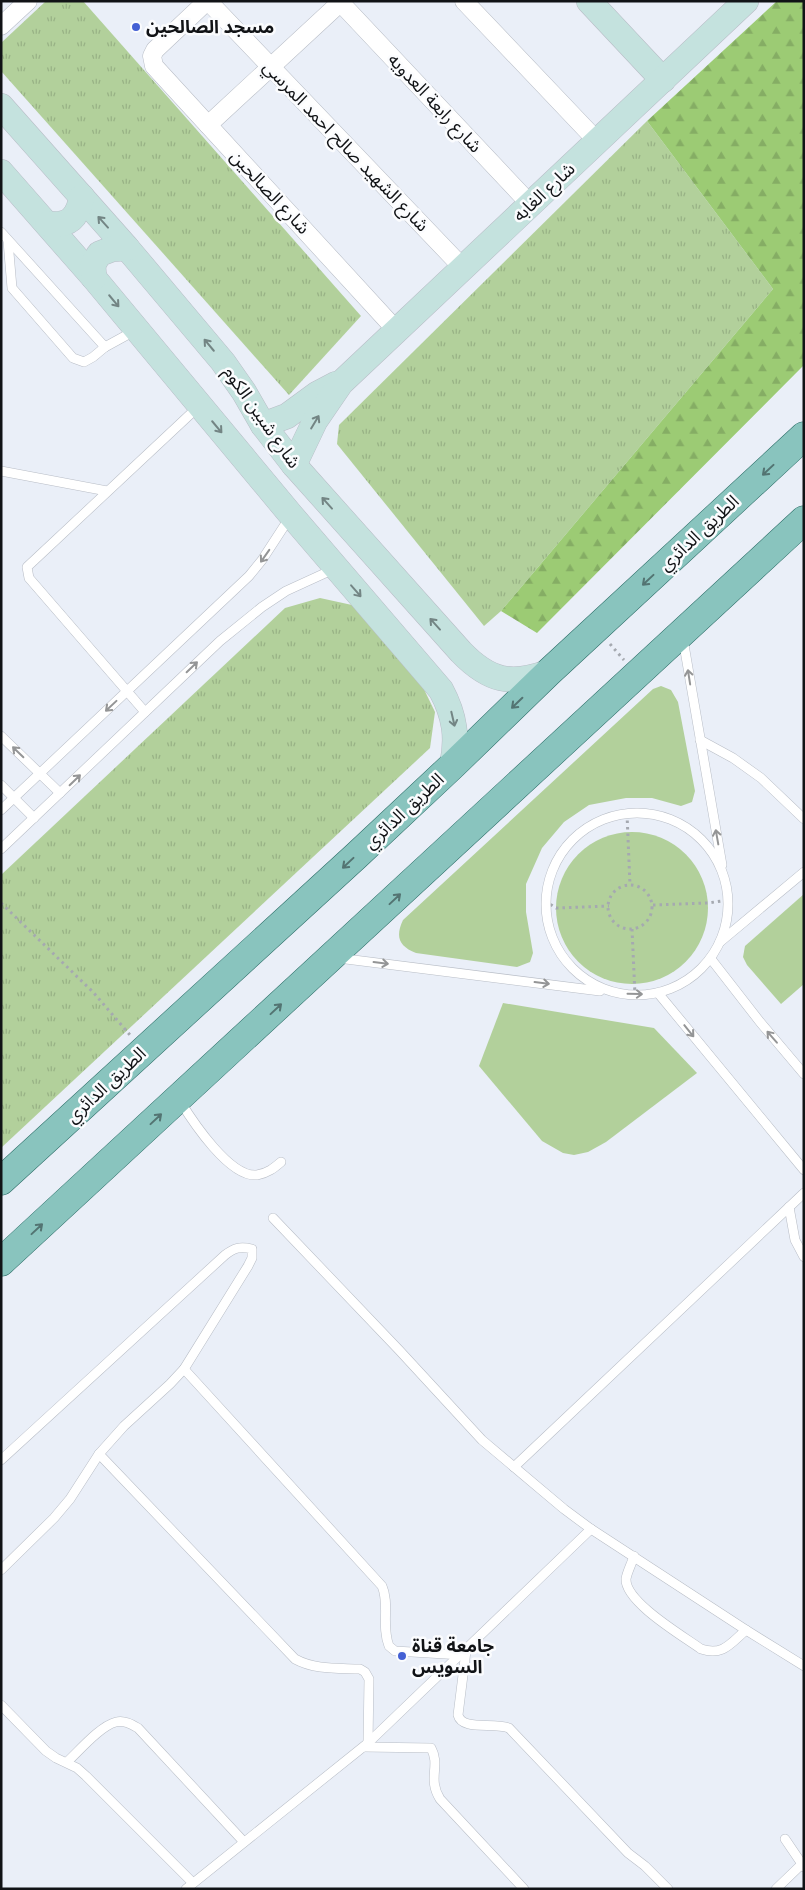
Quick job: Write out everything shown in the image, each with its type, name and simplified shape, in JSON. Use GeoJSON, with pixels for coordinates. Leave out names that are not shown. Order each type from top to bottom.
{"type":"FeatureCollection","features":[{"type":"Feature","properties":{"kind":"main road","name":"الطريق الدائري"},"geometry":{"type":"LineString","coordinates":[[1,1181],[452,766],[549,672],[804,436]]}},
{"type":"Feature","properties":{"kind":"main road"},"geometry":{"type":"LineString","coordinates":[[1,1262],[804,520]]}},
{"type":"Feature","properties":{"kind":"street"},"geometry":{"type":"LineString","coordinates":[[1,26],[28,1]]}},
{"type":"Feature","properties":{"kind":"street","name":"شارع الصالحين"},"geometry":{"type":"LineString","coordinates":[[207,1],[155,50],[152,56],[154,66],[397,330]]}},
{"type":"Feature","properties":{"kind":"street","name":"شارع الشهيد صالح احمد المرسي"},"geometry":{"type":"LineString","coordinates":[[207,1],[463,268]]}},
{"type":"Feature","properties":{"kind":"street"},"geometry":{"type":"LineString","coordinates":[[464,1],[598,142]]}},
{"type":"Feature","properties":{"kind":"street"},"geometry":{"type":"LineString","coordinates":[[589,1],[663,80]]}},
{"type":"Feature","properties":{"kind":"street"},"geometry":{"type":"LineString","coordinates":[[208,126],[340,2]]}},
{"type":"Feature","properties":{"kind":"street","name":"شارع رابعة العدويه"},"geometry":{"type":"LineString","coordinates":[[340,2],[531,205]]}},
{"type":"Feature","properties":{"kind":"street","name":"شارع الغابه"},"geometry":{"type":"LineString","coordinates":[[294,465],[315,421],[341,383],[663,80],[735,5]]}},
{"type":"Feature","properties":{"kind":"street","name":"شارع شبين الكوم"},"geometry":{"type":"LineString","coordinates":[[1,106],[127,248],[223,362],[244,392],[263,425],[294,465],[474,666],[492,676],[511,680],[530,678],[549,672]]}},
{"type":"Feature","properties":{"kind":"street","name":"شارع شبين الكوم"},"geometry":{"type":"LineString","coordinates":[[1,172],[94,278],[199,406],[431,678],[448,704],[454,719],[455,743],[452,766]]}},
{"type":"Feature","properties":{"kind":"street"},"geometry":{"type":"LineString","coordinates":[[48,224],[59,225],[71,220],[79,209],[82,197]]}},
{"type":"Feature","properties":{"kind":"street"},"geometry":{"type":"LineString","coordinates":[[94,278],[93,265],[99,254],[112,249],[127,248]]}},
{"type":"Feature","properties":{"kind":"street","name":"شارع الغابه"},"geometry":{"type":"LineString","coordinates":[[263,425],[287,416],[328,387],[341,383]]}},
{"type":"Feature","properties":{"kind":"street"},"geometry":{"type":"LineString","coordinates":[[431,678],[438,677],[450,670],[455,665],[461,652]]}},
{"type":"Feature","properties":{"kind":"lane"},"geometry":{"type":"LineString","coordinates":[[1,232],[105,347]]}},
{"type":"Feature","properties":{"kind":"lane"},"geometry":{"type":"LineString","coordinates":[[8,241],[12,288],[74,358],[84,362],[105,347],[137,330]]}},
{"type":"Feature","properties":{"kind":"lane"},"geometry":{"type":"LineString","coordinates":[[145,712],[29,578],[27,570],[30,563],[199,406]]}},
{"type":"Feature","properties":{"kind":"lane"},"geometry":{"type":"LineString","coordinates":[[1,471],[107,491]]}},
{"type":"Feature","properties":{"kind":"lane"},"geometry":{"type":"LineString","coordinates":[[1,810],[249,576],[262,560],[291,514]]}},
{"type":"Feature","properties":{"kind":"lane"},"geometry":{"type":"LineString","coordinates":[[1,849],[220,641],[262,607],[286,591],[336,568]]}},
{"type":"Feature","properties":{"kind":"lane"},"geometry":{"type":"LineString","coordinates":[[333,957],[635,996],[658,993],[680,984],[711,959],[720,942],[726,922],[728,900],[682,633]]}},
{"type":"Feature","properties":{"kind":"lane"},"geometry":{"type":"LineString","coordinates":[[1,736],[60,793]]}},
{"type":"Feature","properties":{"kind":"lane"},"geometry":{"type":"LineString","coordinates":[[700,740],[732,758],[761,778],[804,818]]}},
{"type":"Feature","properties":{"kind":"lane"},"geometry":{"type":"LineString","coordinates":[[1,785],[34,818]]}},
{"type":"Feature","properties":{"kind":"lane"},"geometry":{"type":"LineString","coordinates":[[610,992],[588,982],[570,967],[556,947],[548,925],[545,901],[550,876],[562,852],[579,834],[602,820],[626,814],[653,815],[678,823],[700,838],[716,860],[726,885]]}},
{"type":"Feature","properties":{"kind":"lane"},"geometry":{"type":"LineString","coordinates":[[720,942],[804,872]]}},
{"type":"Feature","properties":{"kind":"lane"},"geometry":{"type":"LineString","coordinates":[[711,959],[760,1022],[804,1074]]}},
{"type":"Feature","properties":{"kind":"lane"},"geometry":{"type":"LineString","coordinates":[[658,993],[804,1170]]}},
{"type":"Feature","properties":{"kind":"lane"},"geometry":{"type":"LineString","coordinates":[[178,1099],[193,1122],[211,1143],[242,1172],[256,1175],[270,1171],[281,1162]]}},
{"type":"Feature","properties":{"kind":"lane"},"geometry":{"type":"LineString","coordinates":[[514,1467],[804,1193]]}},
{"type":"Feature","properties":{"kind":"lane"},"geometry":{"type":"LineString","coordinates":[[789,1207],[795,1240],[804,1258]]}},
{"type":"Feature","properties":{"kind":"lane"},"geometry":{"type":"LineString","coordinates":[[273,1218],[482,1440],[514,1467],[564,1509],[592,1529],[804,1666]]}},
{"type":"Feature","properties":{"kind":"lane"},"geometry":{"type":"LineString","coordinates":[[1,1460],[225,1255],[233,1249],[242,1246],[252,1248],[252,1258],[248,1266],[184,1368],[170,1384],[124,1426],[99,1454],[70,1499],[54,1518],[1,1570]]}},
{"type":"Feature","properties":{"kind":"lane"},"geometry":{"type":"LineString","coordinates":[[184,1368],[382,1586],[386,1595],[385,1630],[389,1646],[395,1650],[464,1653]]}},
{"type":"Feature","properties":{"kind":"lane"},"geometry":{"type":"LineString","coordinates":[[99,1454],[295,1659],[316,1667],[360,1669],[366,1672],[369,1679],[366,1745]]}},
{"type":"Feature","properties":{"kind":"lane"},"geometry":{"type":"LineString","coordinates":[[1,1706],[46,1751],[56,1758],[67,1762],[86,1776],[189,1886],[366,1745],[592,1529]]}},
{"type":"Feature","properties":{"kind":"lane"},"geometry":{"type":"LineString","coordinates":[[634,1556],[626,1578],[630,1591],[640,1605],[701,1649],[719,1652],[746,1630]]}},
{"type":"Feature","properties":{"kind":"lane"},"geometry":{"type":"LineString","coordinates":[[464,1653],[459,1720],[466,1725],[500,1725],[509,1728],[628,1853],[645,1866],[668,1889]]}},
{"type":"Feature","properties":{"kind":"lane"},"geometry":{"type":"LineString","coordinates":[[67,1762],[106,1726],[116,1721],[128,1722],[138,1728],[244,1842]]}},
{"type":"Feature","properties":{"kind":"lane"},"geometry":{"type":"LineString","coordinates":[[366,1745],[431,1748],[435,1761],[433,1780],[435,1790],[440,1799],[524,1889]]}},
{"type":"Feature","properties":{"kind":"lane"},"geometry":{"type":"LineString","coordinates":[[776,1889],[803,1866],[785,1839]]}},
{"type":"Feature","properties":{"kind":"path"},"geometry":{"type":"LineString","coordinates":[[596,628],[624,661]]}},
{"type":"Feature","properties":{"kind":"path"},"geometry":{"type":"LineString","coordinates":[[617,667],[630,655]]}},
{"type":"Feature","properties":{"kind":"path"},"geometry":{"type":"LineString","coordinates":[[626,814],[630,885]]}},
{"type":"Feature","properties":{"kind":"path"},"geometry":{"type":"LineString","coordinates":[[630,885],[644,889],[649,894],[652,905],[648,921],[632,928],[621,927],[610,916],[609,906],[612,894],[618,889],[630,885]]}},
{"type":"Feature","properties":{"kind":"path"},"geometry":{"type":"LineString","coordinates":[[652,905],[708,903],[728,900]]}},
{"type":"Feature","properties":{"kind":"path"},"geometry":{"type":"LineString","coordinates":[[545,901],[556,908],[609,906]]}},
{"type":"Feature","properties":{"kind":"path"},"geometry":{"type":"LineString","coordinates":[[1,903],[93,992],[143,1051]]}},
{"type":"Feature","properties":{"kind":"path"},"geometry":{"type":"LineString","coordinates":[[632,928],[635,996]]}},
{"type":"Feature","properties":{"kind":"green space"},"geometry":{"type":"Polygon","coordinates":[[[46,1],[83,1],[361,316],[289,395],[1,71],[1,43],[46,1]]]}},
{"type":"Feature","properties":{"kind":"green space"},"geometry":{"type":"Polygon","coordinates":[[[777,1],[804,1],[804,365],[537,633],[501,611],[773,289],[647,121],[777,1]]]}},
{"type":"Feature","properties":{"kind":"green space"},"geometry":{"type":"Polygon","coordinates":[[[647,121],[773,289],[501,611],[484,626],[337,444],[339,425],[647,121]]]}},
{"type":"Feature","properties":{"kind":"green space"},"geometry":{"type":"Polygon","coordinates":[[[320,598],[352,605],[420,681],[435,712],[430,748],[1,1148],[1,875],[285,608],[320,598]]]}},
{"type":"Feature","properties":{"kind":"green space"},"geometry":{"type":"Polygon","coordinates":[[[661,686],[671,690],[678,702],[695,791],[692,802],[681,806],[652,798],[626,798],[589,805],[564,822],[542,848],[526,884],[526,912],[533,953],[530,962],[517,967],[416,953],[402,944],[399,931],[403,920],[653,689],[661,686]]]}},
{"type":"Feature","properties":{"kind":"green space"},"geometry":{"type":"Polygon","coordinates":[[[632,832],[661,838],[686,854],[702,879],[708,908],[702,937],[686,962],[661,978],[632,984],[603,978],[578,962],[562,937],[556,908],[562,879],[578,854],[603,838],[632,832]]]}},
{"type":"Feature","properties":{"kind":"green space"},"geometry":{"type":"Polygon","coordinates":[[[804,894],[804,984],[781,1004],[747,965],[743,957],[745,946],[804,894]]]}},
{"type":"Feature","properties":{"kind":"green space"},"geometry":{"type":"Polygon","coordinates":[[[503,1003],[654,1028],[697,1073],[606,1142],[588,1152],[574,1155],[563,1153],[542,1141],[479,1066],[503,1003]]]}},
{"type":"Feature","properties":{"kind":"place","name":"مسجد الصالحين"},"geometry":{"type":"Point","coordinates":[136,27]}},
{"type":"Feature","properties":{"kind":"place","name":"جامعة قناة السويس"},"geometry":{"type":"Point","coordinates":[402,1656]}}]}
